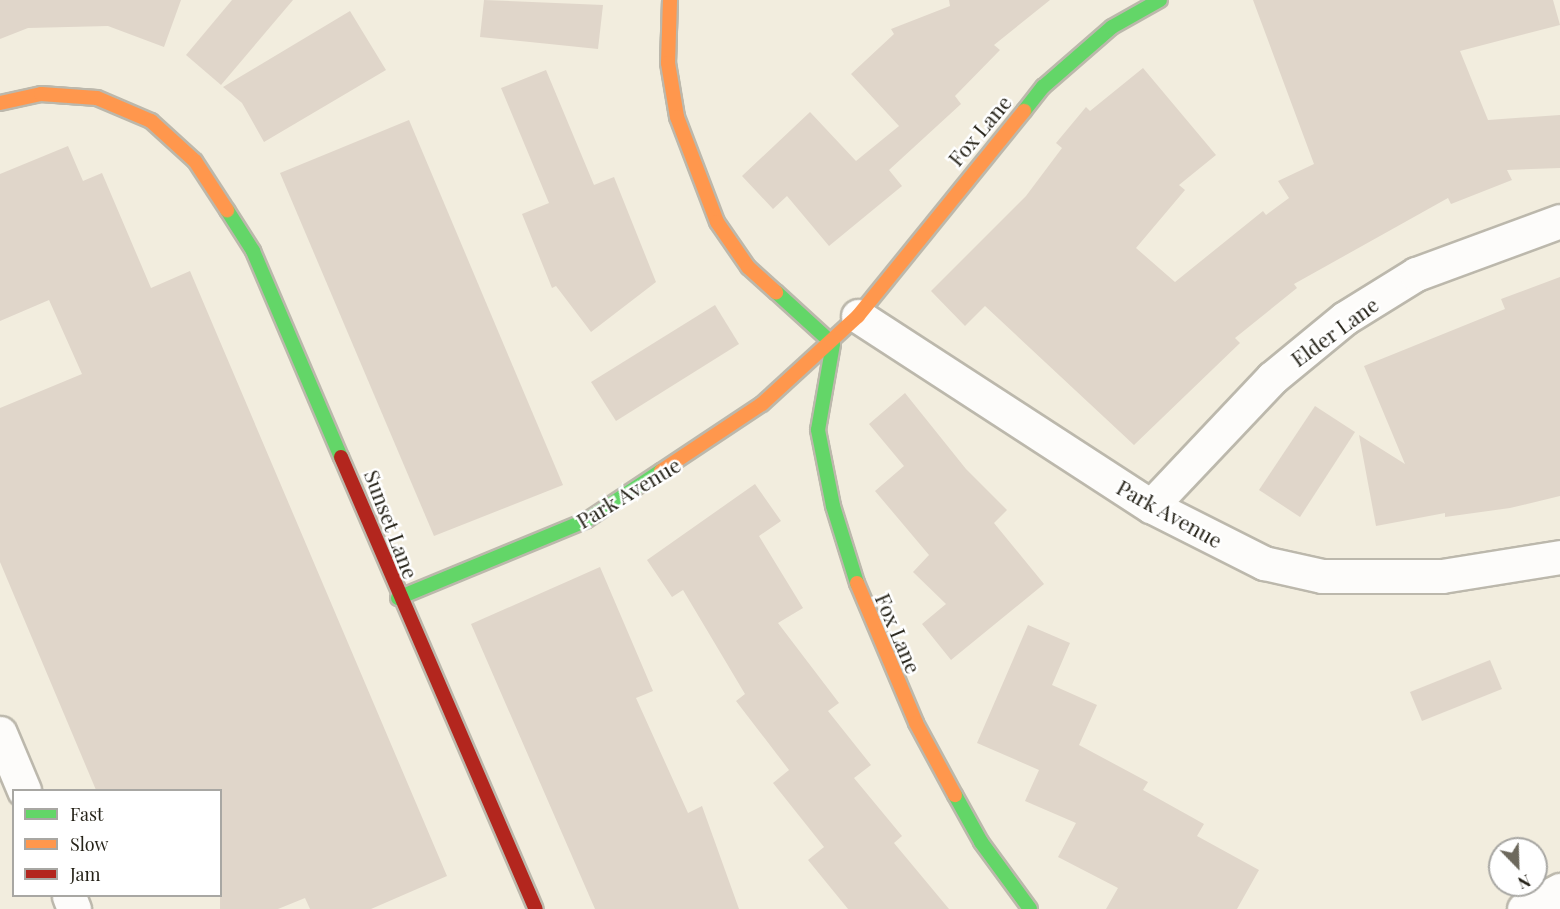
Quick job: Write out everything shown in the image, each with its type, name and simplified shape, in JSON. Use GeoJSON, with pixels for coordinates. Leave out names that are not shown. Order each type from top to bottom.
{"type":"FeatureCollection","features":[{"type":"Feature","properties":{"kind":"street"},"geometry":{"type":"LineString","coordinates":[[670,0],[668,63],[677,117],[717,222],[748,267],[833,344]]}},
{"type":"Feature","properties":{"kind":"street","name":"Fox Lane"},"geometry":{"type":"LineString","coordinates":[[858,316],[1043,87],[1112,27],[1160,0]]}},
{"type":"Feature","properties":{"kind":"street","name":"Sunset Lane"},"geometry":{"type":"LineString","coordinates":[[0,103],[41,94],[97,98],[151,121],[195,161],[253,251],[399,598],[536,909]]}},
{"type":"Feature","properties":{"kind":"street","name":"Elder Lane"},"geometry":{"type":"LineString","coordinates":[[1151,506],[1272,378],[1345,318],[1416,274],[1560,221]]}},
{"type":"Feature","properties":{"kind":"street","name":"Park Avenue"},"geometry":{"type":"LineString","coordinates":[[399,598],[587,520],[727,429],[833,344],[858,316],[1151,506],[1264,563],[1322,576],[1442,576],[1560,557]]}},
{"type":"Feature","properties":{"kind":"street","name":"Fox Lane"},"geometry":{"type":"LineString","coordinates":[[833,344],[818,430],[833,506],[862,601],[916,723],[981,842],[1030,909]]}},
{"type":"Feature","properties":{"kind":"street"},"geometry":{"type":"LineString","coordinates":[[0,733],[24,789]]}},
{"type":"Feature","properties":{"kind":"street"},"geometry":{"type":"LineString","coordinates":[[1524,909],[1560,890]]}},
{"type":"Feature","properties":{"kind":"building"},"geometry":{"type":"Polygon","coordinates":[[[0,0],[181,0],[164,47],[108,26],[28,28],[0,39],[0,0]]]}},
{"type":"Feature","properties":{"kind":"building"},"geometry":{"type":"Polygon","coordinates":[[[232,0],[293,0],[221,85],[186,55],[232,0]]]}},
{"type":"Feature","properties":{"kind":"building"},"geometry":{"type":"Polygon","coordinates":[[[484,0],[603,5],[598,49],[480,37],[484,0]]]}},
{"type":"Feature","properties":{"kind":"building"},"geometry":{"type":"Polygon","coordinates":[[[949,0],[1050,0],[994,45],[1000,50],[955,96],[961,104],[889,170],[902,186],[829,246],[787,196],[773,209],[742,176],[810,112],[856,161],[899,126],[851,74],[894,34],[891,29],[950,6],[949,0]]]}},
{"type":"Feature","properties":{"kind":"building"},"geometry":{"type":"Polygon","coordinates":[[[1253,0],[1553,0],[1560,25],[1460,51],[1488,120],[1560,115],[1560,168],[1507,170],[1512,180],[1451,204],[1448,198],[1294,284],[1297,288],[1235,338],[1240,343],[1134,445],[985,306],[965,326],[931,291],[1026,196],[1062,148],[1056,143],[1086,107],[1090,111],[1143,68],[1216,155],[1179,185],[1185,190],[1136,248],[1175,282],[1263,211],[1266,215],[1289,198],[1278,181],[1314,164],[1253,0]]]}},
{"type":"Feature","properties":{"kind":"building"},"geometry":{"type":"Polygon","coordinates":[[[350,11],[386,70],[264,142],[242,103],[223,87],[350,11]]]}},
{"type":"Feature","properties":{"kind":"building"},"geometry":{"type":"Polygon","coordinates":[[[546,70],[594,185],[614,177],[656,282],[591,332],[556,286],[552,288],[522,214],[549,203],[501,88],[546,70]]]}},
{"type":"Feature","properties":{"kind":"building"},"geometry":{"type":"Polygon","coordinates":[[[409,120],[563,485],[434,536],[280,173],[409,120]]]}},
{"type":"Feature","properties":{"kind":"building"},"geometry":{"type":"Polygon","coordinates":[[[68,146],[83,181],[102,173],[151,288],[190,271],[447,876],[371,909],[310,909],[305,898],[278,909],[220,909],[222,789],[96,789],[0,562],[0,408],[82,374],[49,300],[0,321],[0,174],[68,146]]]}},
{"type":"Feature","properties":{"kind":"building"},"geometry":{"type":"Polygon","coordinates":[[[1560,277],[1560,496],[1510,508],[1445,517],[1445,513],[1376,526],[1359,435],[1405,464],[1364,366],[1505,309],[1501,299],[1560,277]]]}},
{"type":"Feature","properties":{"kind":"building"},"geometry":{"type":"Polygon","coordinates":[[[715,305],[739,344],[616,421],[591,382],[715,305]]]}},
{"type":"Feature","properties":{"kind":"building"},"geometry":{"type":"Polygon","coordinates":[[[905,393],[966,469],[1007,510],[994,523],[1044,584],[951,660],[922,624],[946,604],[913,572],[929,555],[875,491],[904,466],[869,424],[905,393]]]}},
{"type":"Feature","properties":{"kind":"building"},"geometry":{"type":"Polygon","coordinates":[[[1315,406],[1355,432],[1300,517],[1259,490],[1315,406]]]}},
{"type":"Feature","properties":{"kind":"building"},"geometry":{"type":"Polygon","coordinates":[[[755,484],[781,521],[759,536],[803,608],[778,623],[839,703],[828,711],[871,765],[854,778],[902,836],[894,843],[949,909],[848,909],[808,860],[824,847],[773,783],[789,770],[736,701],[745,694],[683,590],[672,597],[647,560],[755,484]]]}},
{"type":"Feature","properties":{"kind":"building"},"geometry":{"type":"Polygon","coordinates":[[[600,567],[653,691],[636,698],[688,813],[702,806],[739,909],[595,909],[471,624],[600,567]]]}},
{"type":"Feature","properties":{"kind":"building"},"geometry":{"type":"Polygon","coordinates":[[[1028,625],[1070,643],[1052,685],[1097,705],[1079,745],[1148,782],[1143,790],[1204,824],[1197,836],[1259,870],[1237,909],[1106,909],[1118,888],[1058,857],[1076,823],[1025,801],[1039,770],[977,743],[1028,625]]]}},
{"type":"Feature","properties":{"kind":"building"},"geometry":{"type":"Polygon","coordinates":[[[1490,660],[1502,689],[1422,721],[1410,692],[1490,660]]]}},
{"type":"Feature","properties":{"kind":"traffic: fast"},"geometry":{"type":"LineString","coordinates":[[1024,111],[1043,87],[1112,27],[1160,0]]}},
{"type":"Feature","properties":{"kind":"traffic: fast"},"geometry":{"type":"LineString","coordinates":[[227,210],[253,251],[341,457]]}},
{"type":"Feature","properties":{"kind":"traffic: fast"},"geometry":{"type":"LineString","coordinates":[[776,292],[833,344],[818,430],[833,506],[857,583]]}},
{"type":"Feature","properties":{"kind":"traffic: fast"},"geometry":{"type":"LineString","coordinates":[[398,598],[587,520],[661,471]]}},
{"type":"Feature","properties":{"kind":"traffic: fast"},"geometry":{"type":"LineString","coordinates":[[955,795],[981,842],[1030,909]]}},
{"type":"Feature","properties":{"kind":"traffic: slow"},"geometry":{"type":"LineString","coordinates":[[670,0],[668,63],[677,117],[717,222],[748,267],[776,292]]}},
{"type":"Feature","properties":{"kind":"traffic: slow"},"geometry":{"type":"LineString","coordinates":[[0,103],[41,94],[97,98],[151,121],[195,161],[227,210]]}},
{"type":"Feature","properties":{"kind":"traffic: slow"},"geometry":{"type":"LineString","coordinates":[[661,471],[762,404],[858,316],[1024,111]]}},
{"type":"Feature","properties":{"kind":"traffic: slow"},"geometry":{"type":"LineString","coordinates":[[857,583],[916,723],[955,795]]}},
{"type":"Feature","properties":{"kind":"traffic: jam"},"geometry":{"type":"LineString","coordinates":[[341,457],[536,909]]}}]}
